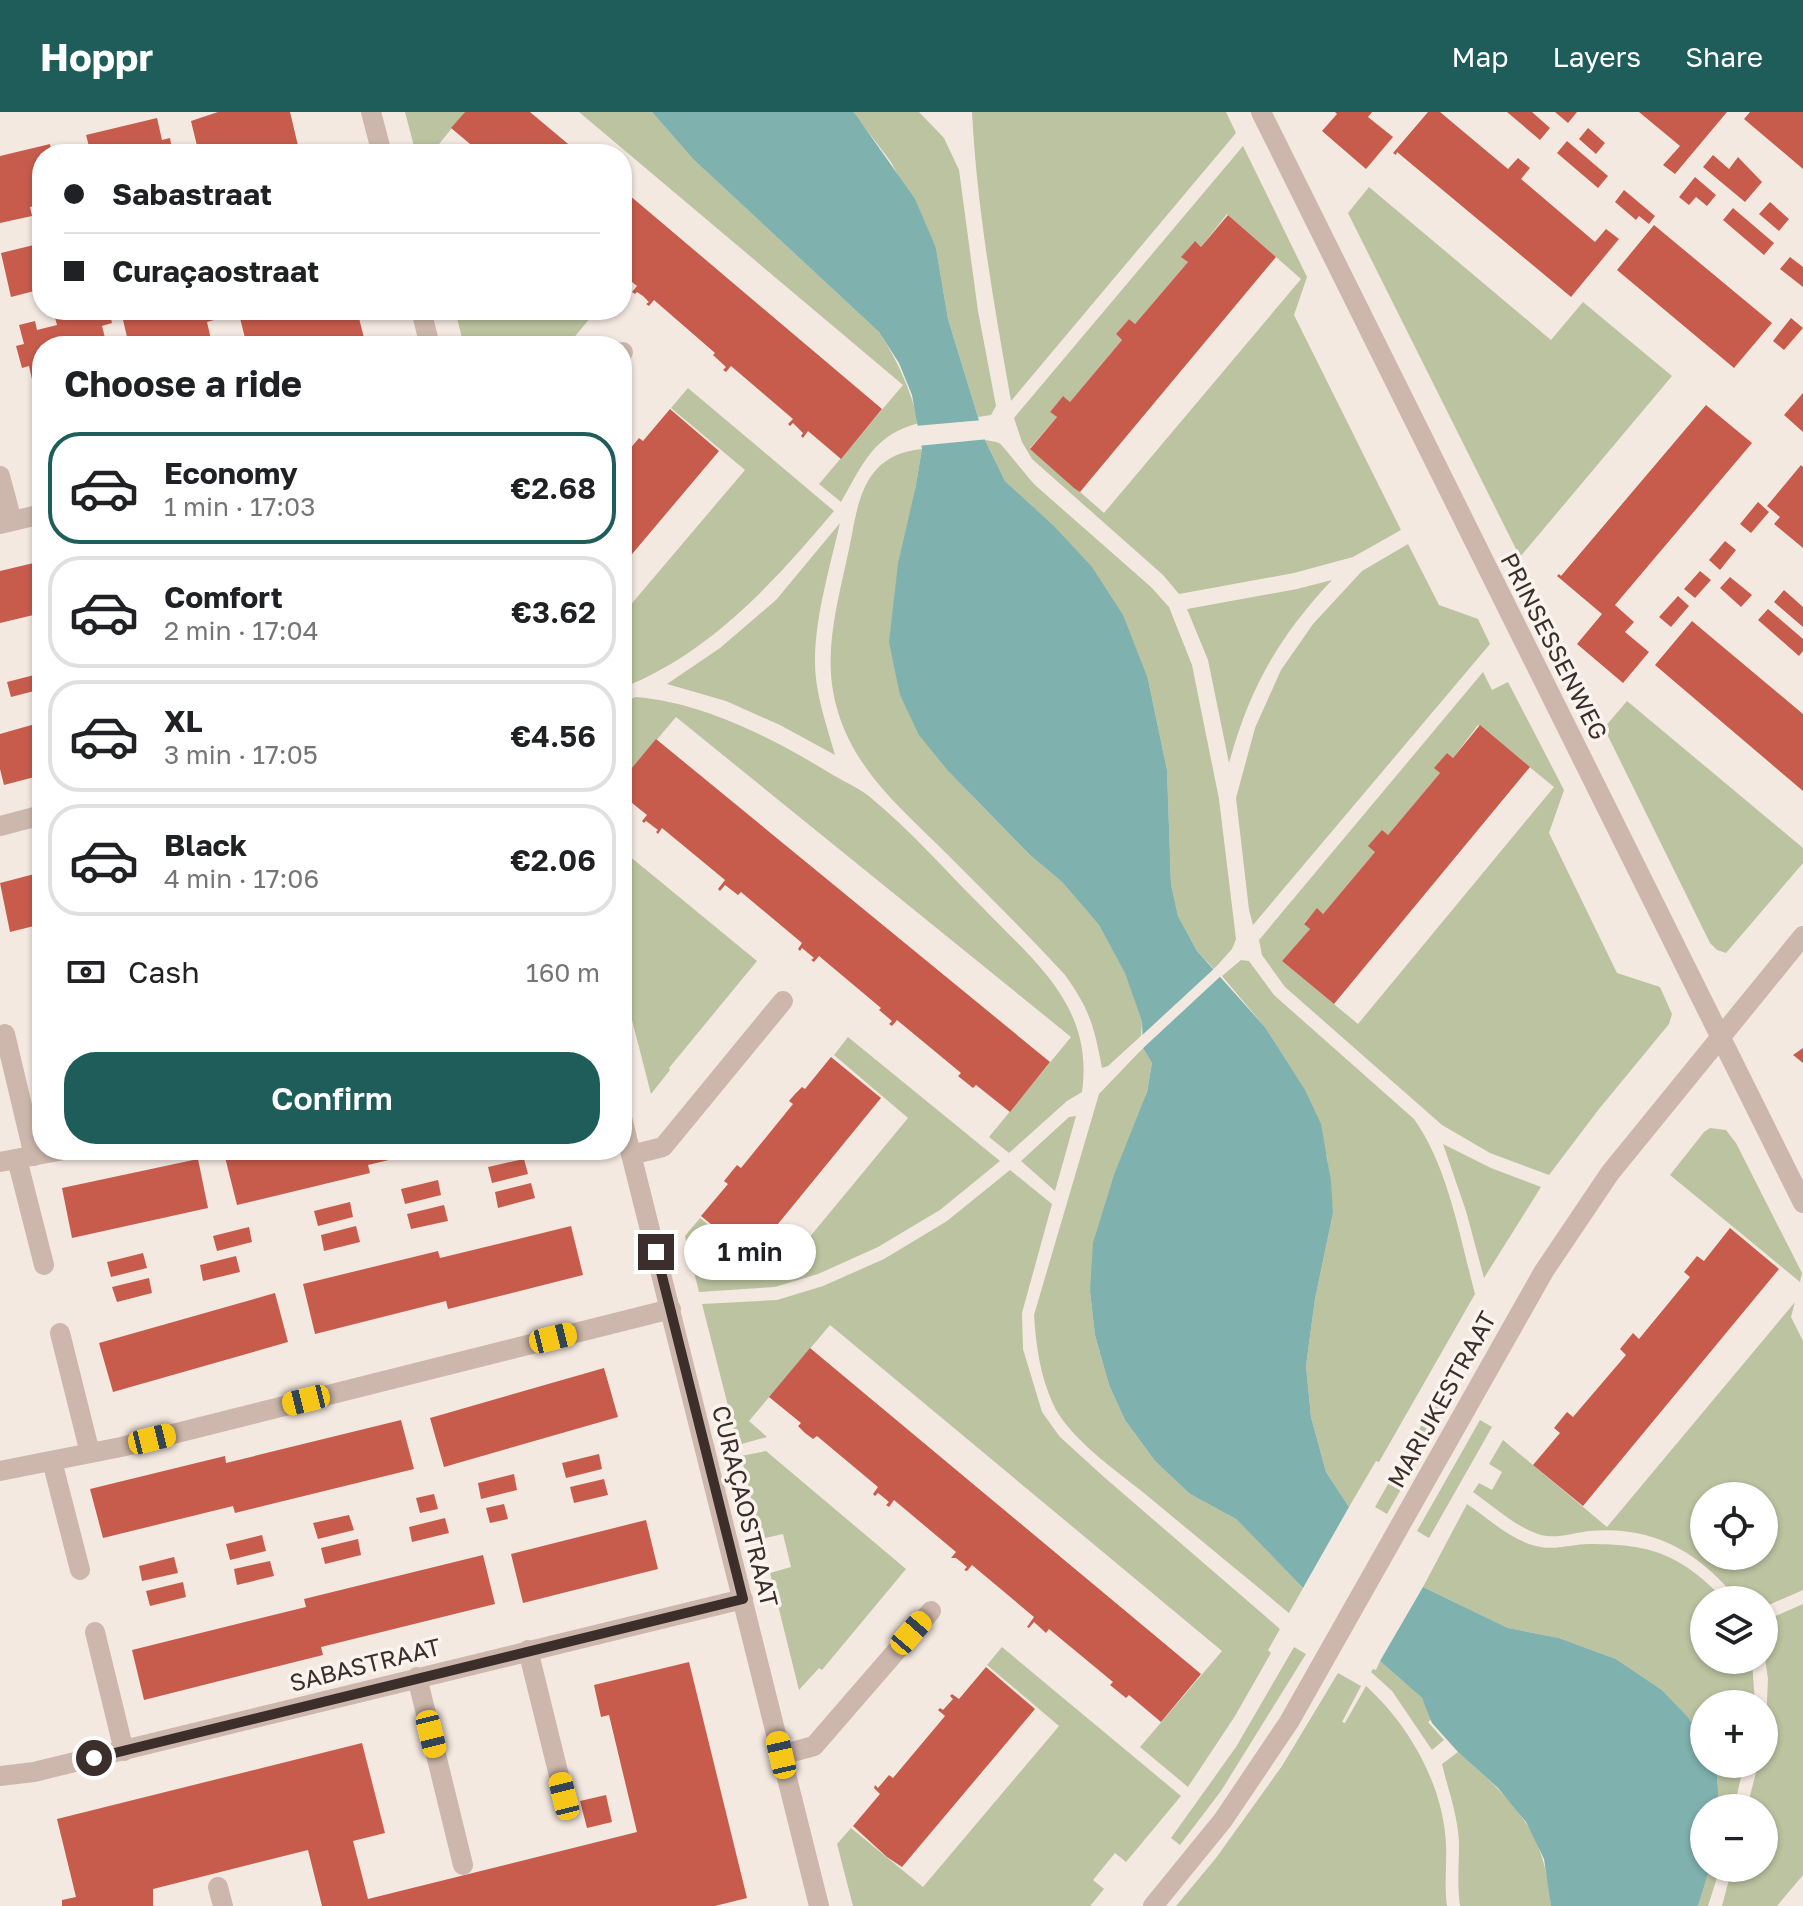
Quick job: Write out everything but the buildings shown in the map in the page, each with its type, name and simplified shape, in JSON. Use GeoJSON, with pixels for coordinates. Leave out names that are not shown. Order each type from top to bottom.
{"type":"FeatureCollection","features":[{"type":"Feature","properties":{"kind":"street"},"geometry":{"type":"LineString","coordinates":[[371,112],[379,144]]}},
{"type":"Feature","properties":{"kind":"street","name":"PRINSESSENWEG"},"geometry":{"type":"LineString","coordinates":[[1261,112],[1803,1203]]}},
{"type":"Feature","properties":{"kind":"street"},"geometry":{"type":"LineString","coordinates":[[0,476],[6,523],[32,516]]}},
{"type":"Feature","properties":{"kind":"street"},"geometry":{"type":"LineString","coordinates":[[0,826],[32,818]]}},
{"type":"Feature","properties":{"kind":"street","name":"MARIJKESTRAAT"},"geometry":{"type":"LineString","coordinates":[[1153,1906],[1223,1820],[1289,1722],[1544,1271],[1610,1173],[1803,936]]}},
{"type":"Feature","properties":{"kind":"street"},"geometry":{"type":"LineString","coordinates":[[632,1155],[663,1147],[783,1001]]}},
{"type":"Feature","properties":{"kind":"street"},"geometry":{"type":"LineString","coordinates":[[5,1034],[17,1159],[44,1265]]}},
{"type":"Feature","properties":{"kind":"street","name":"CURAÇAOSTRAAT"},"geometry":{"type":"LineString","coordinates":[[632,1159],[819,1906]]}},
{"type":"Feature","properties":{"kind":"street"},"geometry":{"type":"LineString","coordinates":[[0,1471],[90,1453],[671,1309]]}},
{"type":"Feature","properties":{"kind":"street"},"geometry":{"type":"LineString","coordinates":[[60,1333],[90,1453]]}},
{"type":"Feature","properties":{"kind":"street"},"geometry":{"type":"LineString","coordinates":[[52,1461],[80,1570]]}},
{"type":"Feature","properties":{"kind":"street","name":"SABASTRAAT"},"geometry":{"type":"LineString","coordinates":[[0,1776],[34,1772],[124,1751],[743,1599]]}},
{"type":"Feature","properties":{"kind":"street"},"geometry":{"type":"LineString","coordinates":[[781,1755],[814,1746],[931,1611]]}},
{"type":"Feature","properties":{"kind":"street"},"geometry":{"type":"LineString","coordinates":[[95,1632],[124,1751]]}},
{"type":"Feature","properties":{"kind":"street"},"geometry":{"type":"LineString","coordinates":[[528,1650],[564,1796]]}},
{"type":"Feature","properties":{"kind":"street"},"geometry":{"type":"LineString","coordinates":[[417,1677],[463,1865]]}},
{"type":"Feature","properties":{"kind":"green space"},"geometry":{"type":"Polygon","coordinates":[[[405,112],[465,112],[439,144],[413,144],[405,112]]]}},
{"type":"Feature","properties":{"kind":"green space"},"geometry":{"type":"Polygon","coordinates":[[[579,112],[652,112],[693,159],[879,332],[903,376],[919,423],[903,428],[880,443],[863,463],[841,502],[819,484],[903,385],[632,157],[632,144],[617,144],[579,112]]]}},
{"type":"Feature","properties":{"kind":"green space"},"geometry":{"type":"Polygon","coordinates":[[[853,112],[919,112],[944,138],[959,170],[978,311],[996,406],[991,415],[978,417],[948,319],[936,248],[891,162],[853,112]]]}},
{"type":"Feature","properties":{"kind":"green space"},"geometry":{"type":"Polygon","coordinates":[[[972,112],[1226,112],[1236,133],[1011,401],[982,221],[972,112]]]}},
{"type":"Feature","properties":{"kind":"green space"},"geometry":{"type":"Polygon","coordinates":[[[1243,146],[1307,277],[1294,315],[1401,530],[1353,557],[1294,573],[1179,594],[1163,575],[1032,459],[1014,418],[1243,146]],[[1227,214],[1201,247],[1194,242],[1182,256],[1188,262],[1135,324],[1129,319],[1116,334],[1122,340],[1070,402],[1063,396],[1050,412],[1057,417],[1030,448],[1104,513],[1301,279],[1227,214]]]}},
{"type":"Feature","properties":{"kind":"green space"},"geometry":{"type":"Polygon","coordinates":[[[1369,187],[1551,340],[1583,302],[1672,376],[1520,557],[1348,213],[1369,187]]]}},
{"type":"Feature","properties":{"kind":"green space"},"geometry":{"type":"Polygon","coordinates":[[[458,320],[589,320],[575,336],[462,336],[458,320]]]}},
{"type":"Feature","properties":{"kind":"green space"},"geometry":{"type":"Polygon","coordinates":[[[688,388],[834,511],[788,564],[739,613],[684,656],[632,683],[632,603],[745,470],[671,408],[688,388]]]}},
{"type":"Feature","properties":{"kind":"green space"},"geometry":{"type":"Polygon","coordinates":[[[985,440],[1001,445],[1035,485],[1151,587],[1169,607],[1192,665],[1219,799],[1236,939],[1232,949],[1214,969],[1197,951],[1178,916],[1171,884],[1167,770],[1148,679],[1052,524],[1005,481],[985,440]]]}},
{"type":"Feature","properties":{"kind":"green space"},"geometry":{"type":"Polygon","coordinates":[[[922,449],[915,490],[949,772],[1030,855],[1062,882],[1099,925],[1125,972],[1142,1022],[1141,1036],[1102,1068],[1090,1019],[1065,975],[894,802],[863,763],[840,717],[833,691],[831,652],[859,502],[871,476],[880,466],[905,452],[922,449]]]}},
{"type":"Feature","properties":{"kind":"green space"},"geometry":{"type":"Polygon","coordinates":[[[840,523],[821,607],[815,658],[824,719],[835,755],[780,725],[726,701],[667,684],[720,648],[776,600],[840,523]]]}},
{"type":"Feature","properties":{"kind":"green space"},"geometry":{"type":"Polygon","coordinates":[[[1408,544],[1439,605],[1478,619],[1490,644],[1253,925],[1236,798],[1255,728],[1281,670],[1313,624],[1362,571],[1408,544]]]}},
{"type":"Feature","properties":{"kind":"green space"},"geometry":{"type":"Polygon","coordinates":[[[1332,580],[1296,622],[1268,665],[1246,710],[1229,763],[1208,660],[1187,609],[1332,580]]]}},
{"type":"Feature","properties":{"kind":"green space"},"geometry":{"type":"Polygon","coordinates":[[[1483,672],[1492,690],[1508,682],[1564,790],[1549,833],[1617,973],[1660,987],[1672,1014],[1669,1024],[1549,1175],[1490,1153],[1442,1125],[1285,987],[1262,955],[1259,940],[1483,672]],[[1478,725],[1453,758],[1447,753],[1435,767],[1440,773],[1388,835],[1382,831],[1375,852],[1323,914],[1317,909],[1304,923],[1310,929],[1282,961],[1358,1024],[1554,787],[1478,725]]]}},
{"type":"Feature","properties":{"kind":"green space"},"geometry":{"type":"Polygon","coordinates":[[[632,698],[688,707],[739,725],[857,788],[885,810],[1023,948],[1057,989],[1079,1035],[1083,1062],[1082,1092],[1067,1101],[1009,1153],[989,1137],[1071,1037],[676,717],[632,769],[632,698]]]}},
{"type":"Feature","properties":{"kind":"green space"},"geometry":{"type":"Polygon","coordinates":[[[1627,701],[1803,848],[1803,863],[1726,953],[1710,943],[1604,728],[1627,701]]]}},
{"type":"Feature","properties":{"kind":"green space"},"geometry":{"type":"Polygon","coordinates":[[[632,858],[757,961],[651,1094],[632,1020],[632,858]]]}},
{"type":"Feature","properties":{"kind":"green space"},"geometry":{"type":"Polygon","coordinates":[[[1241,960],[1249,961],[1274,995],[1414,1119],[1436,1158],[1444,1180],[1475,1294],[1379,1462],[1376,1461],[1349,1507],[1326,1472],[1311,1417],[1306,1366],[1315,1299],[1333,1213],[1327,1156],[1264,1026],[1222,976],[1241,960]]]}},
{"type":"Feature","properties":{"kind":"green space"},"geometry":{"type":"Polygon","coordinates":[[[848,1037],[1000,1161],[940,1210],[878,1247],[818,1274],[775,1287],[699,1292],[685,1236],[700,1218],[775,1279],[908,1118],[834,1055],[848,1037]]]}},
{"type":"Feature","properties":{"kind":"green space"},"geometry":{"type":"Polygon","coordinates":[[[1143,1048],[1152,1063],[1147,1092],[1132,1133],[1090,1291],[1095,1335],[1109,1385],[1125,1420],[1155,1461],[1190,1494],[1236,1519],[1303,1588],[1289,1613],[1081,1441],[1053,1404],[1042,1371],[1034,1315],[1099,1094],[1143,1048]]]}},
{"type":"Feature","properties":{"kind":"green space"},"geometry":{"type":"Polygon","coordinates":[[[1076,1116],[1055,1191],[1021,1161],[1069,1117],[1076,1116]]]}},
{"type":"Feature","properties":{"kind":"green space"},"geometry":{"type":"Polygon","coordinates":[[[1710,1128],[1726,1130],[1736,1143],[1802,1273],[1800,1282],[1670,1175],[1710,1128]]]}},
{"type":"Feature","properties":{"kind":"green space"},"geometry":{"type":"Polygon","coordinates":[[[1443,1144],[1491,1168],[1541,1187],[1484,1278],[1466,1211],[1443,1144]]]}},
{"type":"Feature","properties":{"kind":"green space"},"geometry":{"type":"Polygon","coordinates":[[[1010,1170],[1052,1204],[1022,1313],[1023,1349],[1042,1412],[1060,1437],[1280,1629],[1268,1650],[1271,1653],[1235,1716],[1188,1787],[1140,1747],[1222,1651],[830,1325],[749,1421],[767,1437],[738,1445],[702,1304],[777,1300],[823,1286],[884,1259],[947,1221],[1010,1170]]]}},
{"type":"Feature","properties":{"kind":"green space"},"geometry":{"type":"Polygon","coordinates":[[[1795,1302],[1791,1317],[1803,1341],[1803,1590],[1778,1601],[1778,1586],[1726,1586],[1709,1570],[1778,1570],[1778,1482],[1690,1482],[1690,1554],[1673,1545],[1634,1532],[1589,1531],[1547,1536],[1514,1522],[1473,1492],[1479,1483],[1492,1490],[1502,1472],[1489,1464],[1503,1440],[1607,1527],[1795,1302]]]}},
{"type":"Feature","properties":{"kind":"green space"},"geometry":{"type":"Polygon","coordinates":[[[1438,1396],[1450,1403],[1387,1514],[1375,1507],[1438,1396]]]}},
{"type":"Feature","properties":{"kind":"green space"},"geometry":{"type":"Polygon","coordinates":[[[1480,1420],[1492,1427],[1429,1538],[1417,1531],[1480,1420]]]}},
{"type":"Feature","properties":{"kind":"green space"},"geometry":{"type":"Polygon","coordinates":[[[766,1451],[906,1569],[822,1670],[819,1668],[799,1690],[770,1573],[791,1567],[783,1534],[761,1539],[741,1456],[766,1451]]]}},
{"type":"Feature","properties":{"kind":"green space"},"geometry":{"type":"Polygon","coordinates":[[[1467,1504],[1512,1536],[1531,1545],[1547,1548],[1589,1544],[1649,1550],[1679,1563],[1710,1586],[1690,1586],[1690,1674],[1753,1674],[1754,1690],[1690,1690],[1690,1720],[1662,1690],[1616,1659],[1559,1638],[1508,1628],[1423,1587],[1467,1504]]]}},
{"type":"Feature","properties":{"kind":"green space"},"geometry":{"type":"Polygon","coordinates":[[[1803,1604],[1803,1875],[1777,1906],[1722,1906],[1728,1882],[1778,1882],[1778,1794],[1750,1794],[1754,1778],[1778,1778],[1778,1690],[1767,1690],[1767,1674],[1778,1674],[1778,1615],[1803,1604]]]}},
{"type":"Feature","properties":{"kind":"green space"},"geometry":{"type":"Polygon","coordinates":[[[1002,1647],[1181,1796],[1126,1862],[1115,1853],[1093,1880],[1104,1889],[1090,1906],[853,1906],[837,1844],[851,1828],[923,1887],[1059,1726],[987,1665],[1002,1647]]]}},
{"type":"Feature","properties":{"kind":"green space"},"geometry":{"type":"Polygon","coordinates":[[[1294,1647],[1306,1654],[1221,1791],[1180,1845],[1171,1838],[1236,1747],[1294,1647]]]}},
{"type":"Feature","properties":{"kind":"green space"},"geometry":{"type":"Polygon","coordinates":[[[1380,1661],[1422,1698],[1432,1719],[1428,1722],[1444,1740],[1432,1750],[1392,1691],[1371,1672],[1376,1670],[1380,1661]]]}},
{"type":"Feature","properties":{"kind":"green space"},"geometry":{"type":"Polygon","coordinates":[[[1338,1673],[1361,1686],[1342,1722],[1345,1723],[1366,1686],[1409,1737],[1431,1778],[1446,1844],[1447,1906],[1176,1906],[1216,1858],[1282,1766],[1338,1673]]]}},
{"type":"Feature","properties":{"kind":"green space"},"geometry":{"type":"Polygon","coordinates":[[[1458,1752],[1495,1786],[1523,1818],[1542,1856],[1551,1906],[1460,1906],[1458,1833],[1442,1764],[1458,1752]]]}},
{"type":"Feature","properties":{"kind":"green space"},"geometry":{"type":"Polygon","coordinates":[[[1717,1778],[1741,1778],[1737,1794],[1718,1794],[1717,1778]]]}},
{"type":"Feature","properties":{"kind":"green space"},"geometry":{"type":"Polygon","coordinates":[[[1706,1882],[1716,1882],[1708,1906],[1698,1906],[1706,1882]]]}},
{"type":"Feature","properties":{"kind":"water"},"geometry":{"type":"Polygon","coordinates":[[[652,112],[853,112],[856,115],[915,199],[936,248],[948,319],[985,440],[1005,481],[1052,524],[1092,567],[1123,615],[1148,679],[1167,770],[1171,884],[1178,916],[1197,951],[1264,1026],[1305,1090],[1321,1124],[1333,1213],[1315,1299],[1306,1366],[1311,1417],[1326,1472],[1349,1507],[1303,1588],[1236,1519],[1190,1494],[1155,1461],[1125,1420],[1109,1385],[1095,1335],[1090,1291],[1093,1243],[1114,1175],[1147,1092],[1152,1063],[1143,1048],[1142,1022],[1125,973],[1099,925],[1062,882],[1030,855],[949,772],[919,735],[900,695],[889,642],[898,564],[922,449],[912,395],[899,363],[879,332],[693,159],[652,112]]]}},
{"type":"Feature","properties":{"kind":"water"},"geometry":{"type":"Polygon","coordinates":[[[1423,1587],[1508,1628],[1559,1638],[1616,1659],[1662,1690],[1690,1720],[1690,1778],[1717,1778],[1718,1794],[1690,1794],[1690,1882],[1706,1882],[1698,1906],[1551,1906],[1544,1859],[1526,1822],[1498,1788],[1458,1752],[1432,1723],[1422,1698],[1380,1661],[1423,1587]]]}},
{"type":"Feature","properties":{"kind":"pier"},"geometry":{"type":"Polygon","coordinates":[[[983,420],[989,439],[917,446],[915,426],[983,420]]]}},
{"type":"Feature","properties":{"kind":"pier"},"geometry":{"type":"Polygon","coordinates":[[[1217,966],[1224,973],[1140,1051],[1138,1039],[1217,966]]]}},
{"type":"Feature","properties":{"kind":"route"},"geometry":{"type":"LineString","coordinates":[[94,1758],[743,1599],[656,1252]]}}]}
